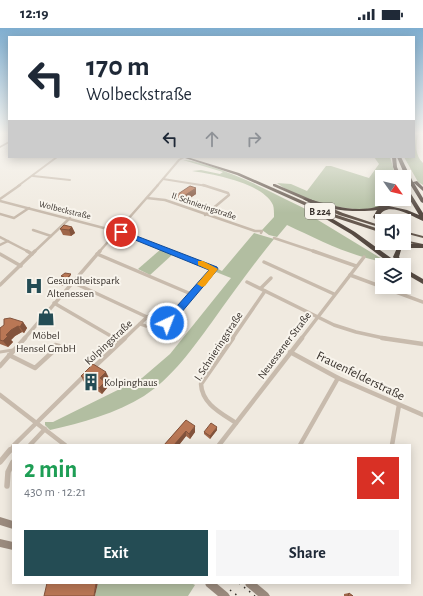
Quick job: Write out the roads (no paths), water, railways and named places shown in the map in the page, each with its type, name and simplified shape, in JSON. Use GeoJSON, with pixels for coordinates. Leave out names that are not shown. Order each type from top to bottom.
{"type":"FeatureCollection","features":[{"type":"Feature","properties":{"kind":"highway","name":"B 224"},"geometry":{"type":"LineString","coordinates":[[196,161],[229,170],[326,213],[375,229]]}},
{"type":"Feature","properties":{"kind":"highway","name":"B 224"},"geometry":{"type":"LineString","coordinates":[[201,161],[250,176],[328,212],[375,229]]}},
{"type":"Feature","properties":{"kind":"highway"},"geometry":{"type":"LineString","coordinates":[[397,161],[401,170]]}},
{"type":"Feature","properties":{"kind":"highway"},"geometry":{"type":"LineString","coordinates":[[401,161],[407,176],[423,202]]}},
{"type":"Feature","properties":{"kind":"highway"},"geometry":{"type":"LineString","coordinates":[[402,161],[423,195]]}},
{"type":"Feature","properties":{"kind":"highway"},"geometry":{"type":"LineString","coordinates":[[250,176],[375,228]]}},
{"type":"Feature","properties":{"kind":"highway"},"geometry":{"type":"LineString","coordinates":[[415,182],[423,190]]}},
{"type":"Feature","properties":{"kind":"highway"},"geometry":{"type":"LineString","coordinates":[[260,183],[321,214],[354,233],[387,258]]}},
{"type":"Feature","properties":{"kind":"highway"},"geometry":{"type":"LineString","coordinates":[[411,188],[423,208]]}},
{"type":"Feature","properties":{"kind":"highway"},"geometry":{"type":"LineString","coordinates":[[411,198],[423,218]]}},
{"type":"Feature","properties":{"kind":"highway"},"geometry":{"type":"LineString","coordinates":[[305,199],[333,208],[363,210],[386,206]]}},
{"type":"Feature","properties":{"kind":"highway"},"geometry":{"type":"LineString","coordinates":[[377,214],[378,212],[386,209],[404,210],[423,218]]}},
{"type":"Feature","properties":{"kind":"highway"},"geometry":{"type":"LineString","coordinates":[[321,214],[375,229]]}},
{"type":"Feature","properties":{"kind":"highway"},"geometry":{"type":"LineString","coordinates":[[411,238],[423,239]]}},
{"type":"Feature","properties":{"kind":"highway"},"geometry":{"type":"LineString","coordinates":[[411,240],[423,246]]}},
{"type":"Feature","properties":{"kind":"highway"},"geometry":{"type":"LineString","coordinates":[[397,258],[399,249],[410,246],[423,246]]}},
{"type":"Feature","properties":{"kind":"highway"},"geometry":{"type":"LineString","coordinates":[[411,270],[423,276]]}},
{"type":"Feature","properties":{"kind":"highway"},"geometry":{"type":"LineString","coordinates":[[411,274],[423,282]]}},
{"type":"Feature","properties":{"kind":"main road"},"geometry":{"type":"LineString","coordinates":[[0,521],[12,525]]}},
{"type":"Feature","properties":{"kind":"main road"},"geometry":{"type":"LineString","coordinates":[[0,543],[12,546]]}},
{"type":"Feature","properties":{"kind":"main road"},"geometry":{"type":"LineString","coordinates":[[210,584],[225,596]]}},
{"type":"Feature","properties":{"kind":"main road"},"geometry":{"type":"LineString","coordinates":[[250,584],[265,596]]}},
{"type":"Feature","properties":{"kind":"street"},"geometry":{"type":"LineString","coordinates":[[0,200],[53,161]]}},
{"type":"Feature","properties":{"kind":"street"},"geometry":{"type":"LineString","coordinates":[[0,366],[179,161]]}},
{"type":"Feature","properties":{"kind":"street"},"geometry":{"type":"LineString","coordinates":[[33,176],[70,180]]}},
{"type":"Feature","properties":{"kind":"street"},"geometry":{"type":"LineString","coordinates":[[163,179],[203,184],[228,193],[228,196],[205,214]]}},
{"type":"Feature","properties":{"kind":"street","name":"II. Schnieringstraße"},"geometry":{"type":"LineString","coordinates":[[147,198],[165,200],[255,231]]}},
{"type":"Feature","properties":{"kind":"street","name":"Wolbeckstraße"},"geometry":{"type":"LineString","coordinates":[[0,200],[118,231],[214,269]]}},
{"type":"Feature","properties":{"kind":"street"},"geometry":{"type":"LineString","coordinates":[[0,214],[14,218],[29,208]]}},
{"type":"Feature","properties":{"kind":"street"},"geometry":{"type":"LineString","coordinates":[[0,285],[70,218]]}},
{"type":"Feature","properties":{"kind":"street"},"geometry":{"type":"LineString","coordinates":[[33,230],[51,236]]}},
{"type":"Feature","properties":{"kind":"street"},"geometry":{"type":"LineString","coordinates":[[0,237],[32,254]]}},
{"type":"Feature","properties":{"kind":"street"},"geometry":{"type":"LineString","coordinates":[[274,238],[356,266]]}},
{"type":"Feature","properties":{"kind":"street"},"geometry":{"type":"LineString","coordinates":[[0,245],[8,241]]}},
{"type":"Feature","properties":{"kind":"street"},"geometry":{"type":"LineString","coordinates":[[0,254],[21,266]]}},
{"type":"Feature","properties":{"kind":"street"},"geometry":{"type":"LineString","coordinates":[[97,254],[192,294]]}},
{"type":"Feature","properties":{"kind":"street","name":"Neuessener Straße"},"geometry":{"type":"LineString","coordinates":[[220,444],[364,257]]}},
{"type":"Feature","properties":{"kind":"street"},"geometry":{"type":"LineString","coordinates":[[264,262],[334,294]]}},
{"type":"Feature","properties":{"kind":"street","name":"Kolpingstraße"},"geometry":{"type":"LineString","coordinates":[[140,324],[150,328],[162,326],[167,323],[214,269]]}},
{"type":"Feature","properties":{"kind":"street"},"geometry":{"type":"LineString","coordinates":[[350,275],[423,302]]}},
{"type":"Feature","properties":{"kind":"street","name":"I. Schnieringstraße"},"geometry":{"type":"LineString","coordinates":[[236,423],[205,400],[200,391],[202,384],[271,278]]}},
{"type":"Feature","properties":{"kind":"street"},"geometry":{"type":"LineString","coordinates":[[72,282],[147,317]]}},
{"type":"Feature","properties":{"kind":"street"},"geometry":{"type":"LineString","coordinates":[[247,282],[317,317],[346,329],[368,335],[423,344]]}},
{"type":"Feature","properties":{"kind":"street"},"geometry":{"type":"LineString","coordinates":[[54,303],[120,341]]}},
{"type":"Feature","properties":{"kind":"street","name":"Kolpingstraße"},"geometry":{"type":"LineString","coordinates":[[16,444],[120,341],[147,317],[182,305]]}},
{"type":"Feature","properties":{"kind":"street"},"geometry":{"type":"LineString","coordinates":[[9,355],[35,368],[59,346],[55,345]]}},
{"type":"Feature","properties":{"kind":"street"},"geometry":{"type":"LineString","coordinates":[[0,352],[14,350]]}},
{"type":"Feature","properties":{"kind":"street","name":"Frauenfelderstraße"},"geometry":{"type":"LineString","coordinates":[[290,352],[338,378],[423,415]]}},
{"type":"Feature","properties":{"kind":"street"},"geometry":{"type":"LineString","coordinates":[[301,444],[338,378]]}},
{"type":"Feature","properties":{"kind":"street"},"geometry":{"type":"LineString","coordinates":[[0,395],[64,444]]}},
{"type":"Feature","properties":{"kind":"street"},"geometry":{"type":"LineString","coordinates":[[392,444],[399,405]]}},
{"type":"Feature","properties":{"kind":"street"},"geometry":{"type":"LineString","coordinates":[[31,444],[45,429]]}},
{"type":"Feature","properties":{"kind":"street","name":"Kolpingstraße"},"geometry":{"type":"LineString","coordinates":[[0,462],[12,448]]}},
{"type":"Feature","properties":{"kind":"street"},"geometry":{"type":"LineString","coordinates":[[7,486],[8,472],[12,464]]}},
{"type":"Feature","properties":{"kind":"railway"},"geometry":{"type":"LineString","coordinates":[[240,584],[255,596]]}},
{"type":"Feature","properties":{"kind":"railway"},"geometry":{"type":"LineString","coordinates":[[230,590],[238,596]]}},
{"type":"Feature","properties":{"kind":"place","name":"Gesundheitspark Altenessen"},"geometry":{"type":"Point","coordinates":[34,286]}},
{"type":"Feature","properties":{"kind":"place","name":"Möbel Hensel GmbH"},"geometry":{"type":"Point","coordinates":[46,317]}},
{"type":"Feature","properties":{"kind":"place","name":"Kolpinghaus"},"geometry":{"type":"Point","coordinates":[91,382]}}]}
